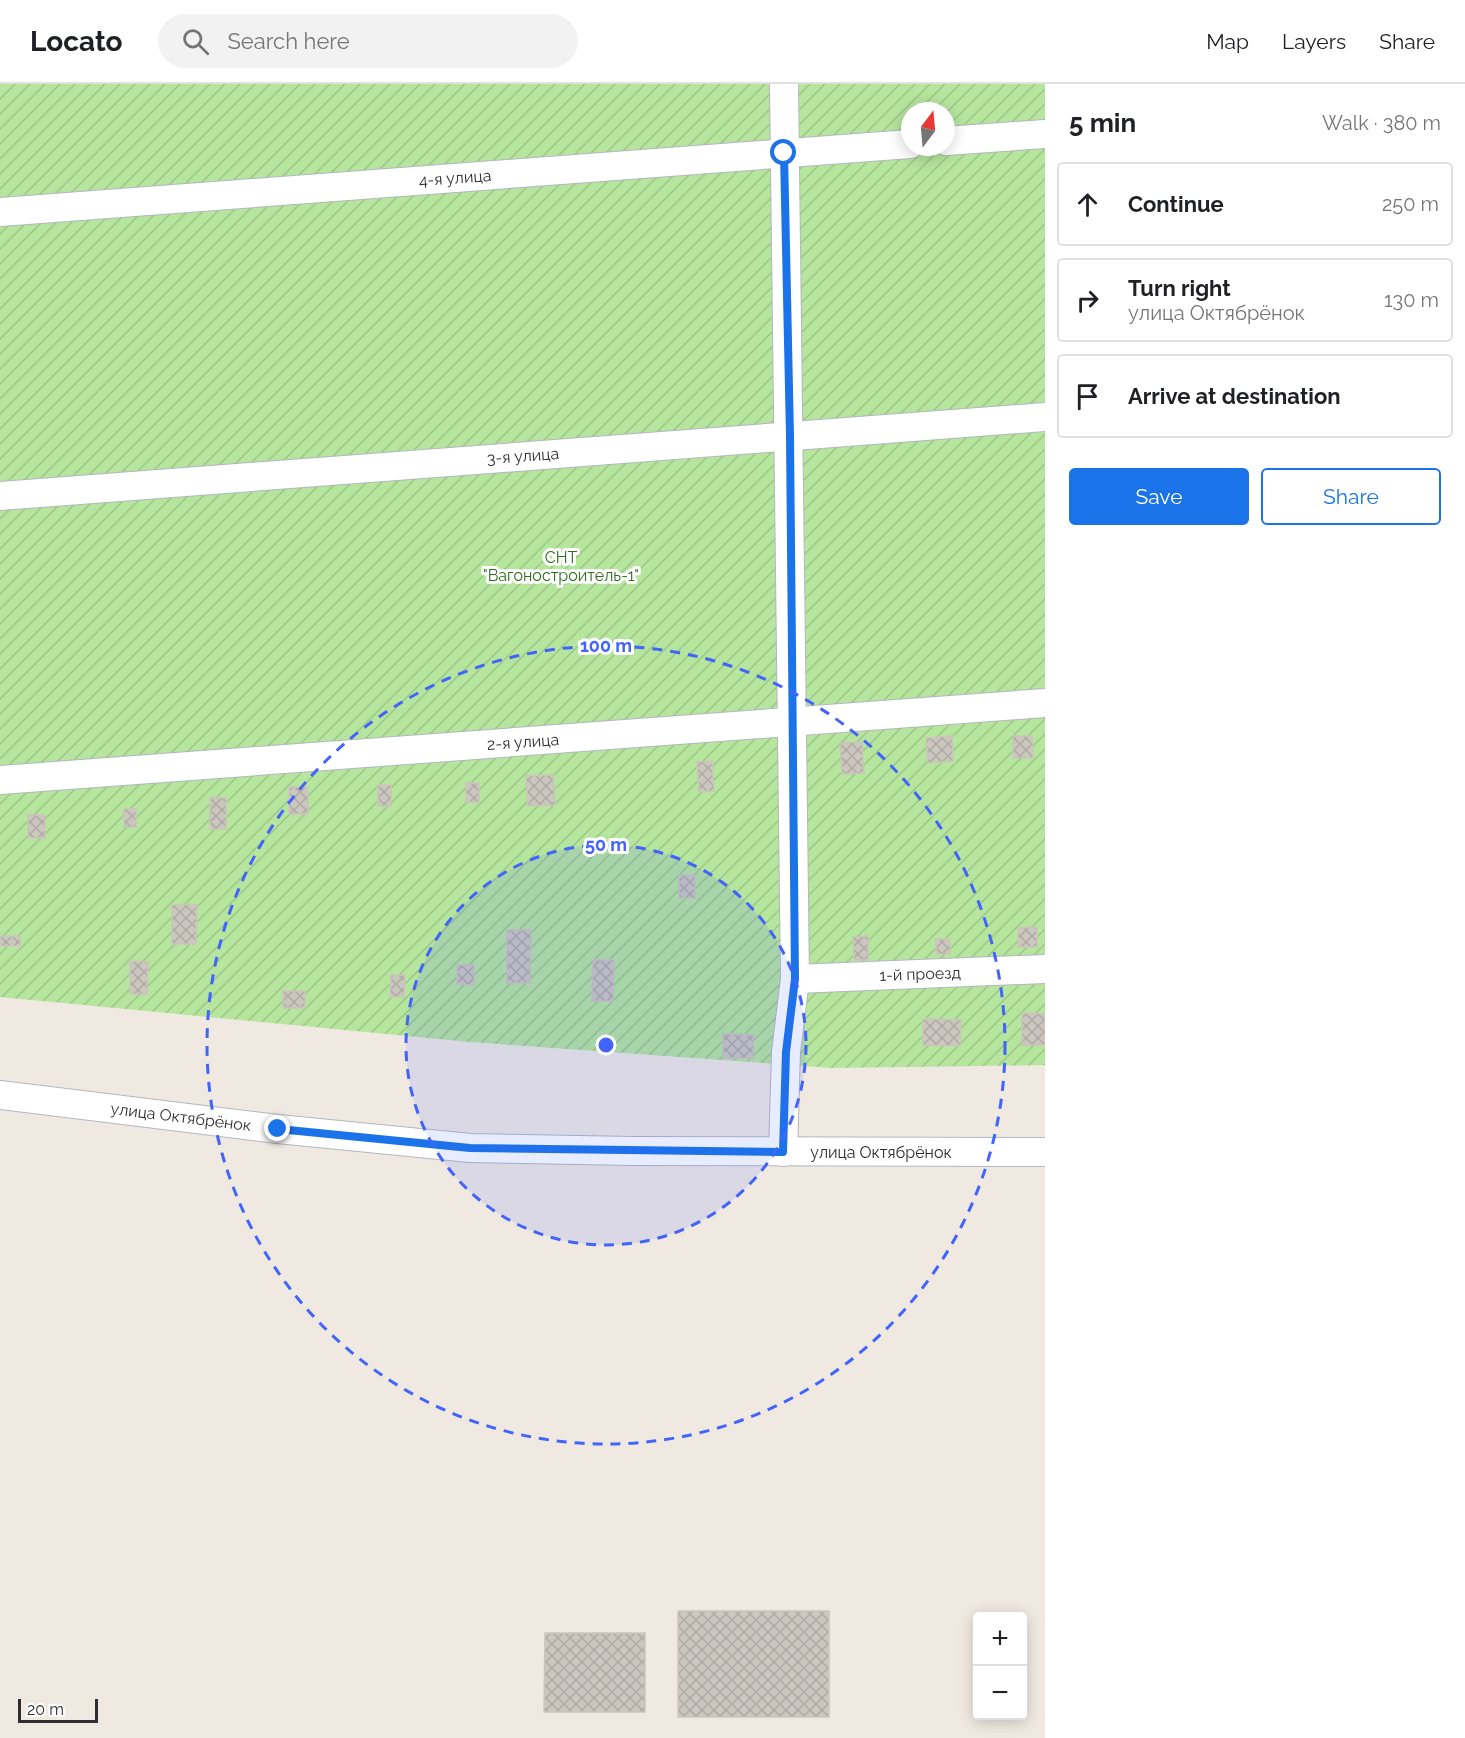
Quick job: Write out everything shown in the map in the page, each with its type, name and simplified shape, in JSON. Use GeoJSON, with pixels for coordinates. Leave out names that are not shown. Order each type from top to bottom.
{"type":"FeatureCollection","features":[{"type":"Feature","properties":{"kind":"street"},"geometry":{"type":"LineString","coordinates":[[783,1152],[786,1052],[795,979],[784,84]]}},
{"type":"Feature","properties":{"kind":"street"},"geometry":{"type":"LineString","coordinates":[[955,140],[1045,134]]}},
{"type":"Feature","properties":{"kind":"street","name":"4-я улица"},"geometry":{"type":"LineString","coordinates":[[0,212],[901,145]]}},
{"type":"Feature","properties":{"kind":"street","name":"3-я улица"},"geometry":{"type":"LineString","coordinates":[[0,496],[1045,417]]}},
{"type":"Feature","properties":{"kind":"street","name":"2-я улица"},"geometry":{"type":"LineString","coordinates":[[0,780],[1045,703]]}},
{"type":"Feature","properties":{"kind":"street","name":"1-й проезд"},"geometry":{"type":"LineString","coordinates":[[795,979],[1045,969]]}},
{"type":"Feature","properties":{"kind":"street","name":"улица Октябрёнок"},"geometry":{"type":"LineString","coordinates":[[0,1095],[278,1129],[470,1148],[783,1152],[1045,1152]]}},
{"type":"Feature","properties":{"kind":"green space","name":"СНТ \"Вагоностроитель-1\""},"geometry":{"type":"Polygon","coordinates":[[[0,84],[1045,84],[1045,1065],[833,1068],[470,1042],[0,997],[0,84]]]}},
{"type":"Feature","properties":{"kind":"building"},"geometry":{"type":"Polygon","coordinates":[[[952,736],[953,761],[928,763],[926,738],[952,736]]]}},
{"type":"Feature","properties":{"kind":"building"},"geometry":{"type":"Polygon","coordinates":[[[1013,736],[1032,736],[1033,758],[1013,758],[1013,736]]]}},
{"type":"Feature","properties":{"kind":"building"},"geometry":{"type":"Polygon","coordinates":[[[862,742],[864,773],[842,774],[840,743],[862,742]]]}},
{"type":"Feature","properties":{"kind":"building"},"geometry":{"type":"Polygon","coordinates":[[[712,761],[714,791],[699,792],[697,762],[712,761]]]}},
{"type":"Feature","properties":{"kind":"building"},"geometry":{"type":"Polygon","coordinates":[[[553,775],[555,805],[528,806],[526,776],[553,775]]]}},
{"type":"Feature","properties":{"kind":"building"},"geometry":{"type":"Polygon","coordinates":[[[466,783],[479,783],[479,802],[466,802],[466,783]]]}},
{"type":"Feature","properties":{"kind":"building"},"geometry":{"type":"Polygon","coordinates":[[[378,785],[391,785],[391,806],[378,806],[378,785]]]}},
{"type":"Feature","properties":{"kind":"building"},"geometry":{"type":"Polygon","coordinates":[[[289,787],[308,787],[308,814],[289,814],[289,787]]]}},
{"type":"Feature","properties":{"kind":"building"},"geometry":{"type":"Polygon","coordinates":[[[210,798],[226,798],[226,829],[210,829],[210,798]]]}},
{"type":"Feature","properties":{"kind":"building"},"geometry":{"type":"Polygon","coordinates":[[[124,809],[136,809],[136,827],[124,827],[124,809]]]}},
{"type":"Feature","properties":{"kind":"building"},"geometry":{"type":"Polygon","coordinates":[[[28,815],[45,815],[45,838],[28,838],[28,815]]]}},
{"type":"Feature","properties":{"kind":"building"},"geometry":{"type":"Polygon","coordinates":[[[679,875],[695,875],[695,898],[679,898],[679,875]]]}},
{"type":"Feature","properties":{"kind":"building"},"geometry":{"type":"Polygon","coordinates":[[[172,905],[197,905],[196,944],[172,944],[172,905]]]}},
{"type":"Feature","properties":{"kind":"building"},"geometry":{"type":"Polygon","coordinates":[[[1037,927],[1037,947],[1018,947],[1018,928],[1037,927]]]}},
{"type":"Feature","properties":{"kind":"building"},"geometry":{"type":"Polygon","coordinates":[[[507,930],[531,930],[530,983],[507,983],[507,930]]]}},
{"type":"Feature","properties":{"kind":"building"},"geometry":{"type":"Polygon","coordinates":[[[0,936],[20,936],[20,946],[0,946],[0,936]]]}},
{"type":"Feature","properties":{"kind":"building"},"geometry":{"type":"Polygon","coordinates":[[[868,936],[868,960],[854,960],[853,937],[868,936]]]}},
{"type":"Feature","properties":{"kind":"building"},"geometry":{"type":"Polygon","coordinates":[[[936,939],[950,939],[950,954],[936,954],[936,939]]]}},
{"type":"Feature","properties":{"kind":"building"},"geometry":{"type":"Polygon","coordinates":[[[593,960],[614,960],[613,1001],[592,1001],[593,960]]]}},
{"type":"Feature","properties":{"kind":"building"},"geometry":{"type":"Polygon","coordinates":[[[130,961],[148,962],[147,994],[130,994],[130,961]]]}},
{"type":"Feature","properties":{"kind":"building"},"geometry":{"type":"Polygon","coordinates":[[[457,965],[474,965],[474,985],[457,984],[457,965]]]}},
{"type":"Feature","properties":{"kind":"building"},"geometry":{"type":"Polygon","coordinates":[[[391,975],[405,975],[404,997],[390,997],[391,975]]]}},
{"type":"Feature","properties":{"kind":"building"},"geometry":{"type":"Polygon","coordinates":[[[283,991],[305,991],[305,1008],[283,1008],[283,991]]]}},
{"type":"Feature","properties":{"kind":"building"},"geometry":{"type":"Polygon","coordinates":[[[1022,1013],[1045,1014],[1045,1045],[1022,1045],[1022,1013]]]}},
{"type":"Feature","properties":{"kind":"building"},"geometry":{"type":"Polygon","coordinates":[[[923,1019],[961,1020],[960,1046],[923,1045],[923,1019]]]}},
{"type":"Feature","properties":{"kind":"building"},"geometry":{"type":"Polygon","coordinates":[[[723,1034],[754,1035],[753,1058],[723,1058],[723,1034]]]}},
{"type":"Feature","properties":{"kind":"building"},"geometry":{"type":"Polygon","coordinates":[[[678,1611],[829,1611],[829,1717],[678,1717],[678,1611]]]}},
{"type":"Feature","properties":{"kind":"building"},"geometry":{"type":"Polygon","coordinates":[[[545,1633],[645,1633],[645,1712],[544,1712],[545,1633]]]}},
{"type":"Feature","properties":{"kind":"route"},"geometry":{"type":"LineString","coordinates":[[278,1129],[470,1148],[783,1152],[786,1052],[795,979],[790,436],[784,153]]}}]}
